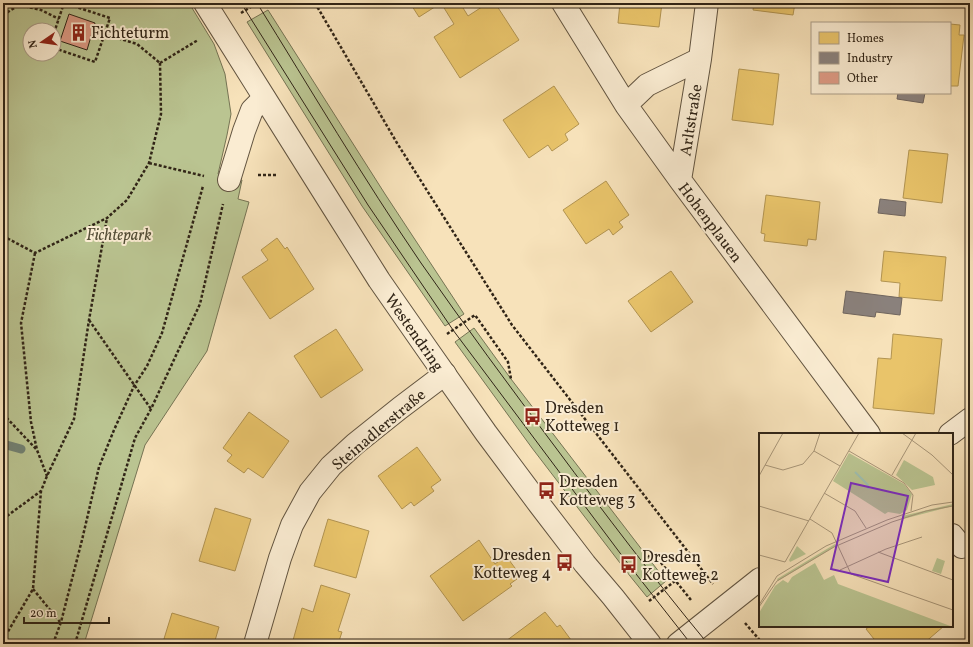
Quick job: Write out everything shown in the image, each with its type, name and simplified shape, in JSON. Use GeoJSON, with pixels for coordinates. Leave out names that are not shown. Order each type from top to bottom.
{"type":"FeatureCollection","features":[{"type":"Feature","properties":{"kind":"street","name":"Westendring"},"geometry":{"type":"LineString","coordinates":[[205,3],[380,280],[445,374],[486,433],[539,504],[585,564],[650,644]]}},
{"type":"Feature","properties":{"kind":"street","name":"Hohenplauen"},"geometry":{"type":"LineString","coordinates":[[563,3],[626,105],[868,433]]}},
{"type":"Feature","properties":{"kind":"street","name":"Arltstraße"},"geometry":{"type":"LineString","coordinates":[[680,180],[700,59],[707,3]]}},
{"type":"Feature","properties":{"kind":"street","name":"Arltstraße"},"geometry":{"type":"LineString","coordinates":[[626,105],[647,85],[700,59]]}},
{"type":"Feature","properties":{"kind":"street"},"geometry":{"type":"LineString","coordinates":[[229,180],[252,110],[264,98]]}},
{"type":"Feature","properties":{"kind":"street","name":"Steinadlerstraße"},"geometry":{"type":"LineString","coordinates":[[255,644],[280,558],[292,525],[310,492],[332,466],[355,444],[445,374]]}},
{"type":"Feature","properties":{"kind":"street"},"geometry":{"type":"LineString","coordinates":[[951,433],[970,419]]}},
{"type":"Feature","properties":{"kind":"street"},"geometry":{"type":"LineString","coordinates":[[678,644],[759,580]]}},
{"type":"Feature","properties":{"kind":"path"},"geometry":{"type":"LineString","coordinates":[[58,22],[64,3],[110,18],[95,62],[62,51]]}},
{"type":"Feature","properties":{"kind":"path"},"geometry":{"type":"LineString","coordinates":[[314,3],[397,143],[512,325],[728,604],[763,644]]}},
{"type":"Feature","properties":{"kind":"path"},"geometry":{"type":"LineString","coordinates":[[3,15],[20,5],[41,10],[59,19]]}},
{"type":"Feature","properties":{"kind":"path"},"geometry":{"type":"LineString","coordinates":[[160,63],[219,27]]}},
{"type":"Feature","properties":{"kind":"path"},"geometry":{"type":"LineString","coordinates":[[35,253],[107,218],[127,200],[150,164],[161,114],[160,63],[137,44],[104,34]]}},
{"type":"Feature","properties":{"kind":"path"},"geometry":{"type":"LineString","coordinates":[[150,164],[206,176]]}},
{"type":"Feature","properties":{"kind":"path"},"geometry":{"type":"LineString","coordinates":[[75,644],[136,438],[200,304],[229,180],[248,176],[276,175]]}},
{"type":"Feature","properties":{"kind":"path"},"geometry":{"type":"LineString","coordinates":[[53,644],[82,540],[99,467],[134,386],[147,366],[162,333],[204,184]]}},
{"type":"Feature","properties":{"kind":"path"},"geometry":{"type":"LineString","coordinates":[[3,640],[33,589],[41,491],[74,419],[89,320],[107,218]]}},
{"type":"Feature","properties":{"kind":"path"},"geometry":{"type":"LineString","coordinates":[[3,236],[35,253]]}},
{"type":"Feature","properties":{"kind":"path"},"geometry":{"type":"LineString","coordinates":[[35,253],[21,324],[31,422],[37,450],[47,476]]}},
{"type":"Feature","properties":{"kind":"path"},"geometry":{"type":"LineString","coordinates":[[445,336],[475,314],[508,362],[510,379]]}},
{"type":"Feature","properties":{"kind":"path"},"geometry":{"type":"LineString","coordinates":[[89,320],[151,409]]}},
{"type":"Feature","properties":{"kind":"path"},"geometry":{"type":"LineString","coordinates":[[3,414],[37,450]]}},
{"type":"Feature","properties":{"kind":"path"},"geometry":{"type":"LineString","coordinates":[[3,519],[41,491]]}},
{"type":"Feature","properties":{"kind":"path"},"geometry":{"type":"LineString","coordinates":[[629,618],[675,580],[658,559],[648,556]]}},
{"type":"Feature","properties":{"kind":"path"},"geometry":{"type":"LineString","coordinates":[[33,589],[60,622]]}},
{"type":"Feature","properties":{"kind":"green space","name":"Fichtepark"},"geometry":{"type":"Polygon","coordinates":[[[3,3],[189,3],[214,44],[225,74],[231,114],[218,174],[242,180],[238,199],[249,202],[207,351],[145,445],[84,644],[3,644],[3,3]]]}},
{"type":"Feature","properties":{"kind":"green space"},"geometry":{"type":"Polygon","coordinates":[[[268,10],[385,194],[464,314],[445,326],[362,206],[247,22],[268,10]]]}},
{"type":"Feature","properties":{"kind":"green space"},"geometry":{"type":"Polygon","coordinates":[[[474,328],[511,379],[666,581],[647,597],[532,448],[455,342],[474,328]]]}},
{"type":"Feature","properties":{"kind":"building: Homes"},"geometry":{"type":"Polygon","coordinates":[[[410,3],[441,3],[419,17],[410,3]]]}},
{"type":"Feature","properties":{"kind":"building: Homes"},"geometry":{"type":"Polygon","coordinates":[[[441,3],[460,3],[468,16],[488,3],[495,3],[519,40],[460,78],[434,37],[454,24],[441,3]]]}},
{"type":"Feature","properties":{"kind":"building: Homes"},"geometry":{"type":"Polygon","coordinates":[[[620,3],[662,3],[659,27],[618,23],[620,3]]]}},
{"type":"Feature","properties":{"kind":"building: Homes"},"geometry":{"type":"Polygon","coordinates":[[[754,3],[795,3],[793,15],[753,10],[754,3]]]}},
{"type":"Feature","properties":{"kind":"building: Homes"},"geometry":{"type":"Polygon","coordinates":[[[951,24],[960,25],[959,35],[964,35],[958,86],[951,86],[951,24]]]}},
{"type":"Feature","properties":{"kind":"building: Homes"},"geometry":{"type":"Polygon","coordinates":[[[739,69],[779,74],[773,125],[732,120],[739,69]]]}},
{"type":"Feature","properties":{"kind":"building: Homes"},"geometry":{"type":"Polygon","coordinates":[[[554,86],[579,124],[565,134],[568,140],[552,151],[548,145],[529,158],[503,120],[554,86]]]}},
{"type":"Feature","properties":{"kind":"building: Homes"},"geometry":{"type":"Polygon","coordinates":[[[909,150],[948,154],[942,203],[903,198],[909,150]]]}},
{"type":"Feature","properties":{"kind":"building: Homes"},"geometry":{"type":"Polygon","coordinates":[[[606,181],[629,215],[619,222],[623,227],[613,235],[609,229],[586,244],[563,210],[606,181]]]}},
{"type":"Feature","properties":{"kind":"building: Homes"},"geometry":{"type":"Polygon","coordinates":[[[766,195],[820,202],[816,240],[808,239],[807,246],[764,241],[765,234],[761,233],[766,195]]]}},
{"type":"Feature","properties":{"kind":"building: Homes"},"geometry":{"type":"Polygon","coordinates":[[[277,238],[285,249],[287,247],[314,289],[270,319],[242,277],[268,260],[261,250],[277,238]]]}},
{"type":"Feature","properties":{"kind":"building: Homes"},"geometry":{"type":"Polygon","coordinates":[[[884,251],[946,257],[942,301],[899,297],[900,283],[881,281],[884,251]]]}},
{"type":"Feature","properties":{"kind":"building: Homes"},"geometry":{"type":"Polygon","coordinates":[[[671,271],[693,302],[651,332],[628,301],[671,271]]]}},
{"type":"Feature","properties":{"kind":"building: Homes"},"geometry":{"type":"Polygon","coordinates":[[[336,329],[363,370],[321,398],[294,356],[336,329]]]}},
{"type":"Feature","properties":{"kind":"building: Homes"},"geometry":{"type":"Polygon","coordinates":[[[893,334],[942,339],[934,414],[873,408],[878,358],[891,359],[893,334]]]}},
{"type":"Feature","properties":{"kind":"building: Homes"},"geometry":{"type":"Polygon","coordinates":[[[249,412],[289,441],[263,478],[248,468],[244,473],[227,461],[232,455],[223,448],[249,412]]]}},
{"type":"Feature","properties":{"kind":"building: Homes"},"geometry":{"type":"Polygon","coordinates":[[[417,447],[441,480],[431,487],[434,491],[414,506],[411,502],[402,509],[378,476],[417,447]]]}},
{"type":"Feature","properties":{"kind":"building: Homes"},"geometry":{"type":"Polygon","coordinates":[[[215,508],[251,519],[235,571],[199,561],[215,508]]]}},
{"type":"Feature","properties":{"kind":"building: Homes"},"geometry":{"type":"Polygon","coordinates":[[[328,519],[369,531],[356,578],[314,566],[328,519]]]}},
{"type":"Feature","properties":{"kind":"building: Homes"},"geometry":{"type":"Polygon","coordinates":[[[479,540],[495,564],[506,556],[521,576],[510,584],[512,586],[463,621],[430,576],[479,540]]]}},
{"type":"Feature","properties":{"kind":"building: Homes"},"geometry":{"type":"Polygon","coordinates":[[[321,585],[350,594],[338,631],[342,632],[338,644],[292,644],[302,608],[313,612],[321,585]]]}},
{"type":"Feature","properties":{"kind":"building: Homes"},"geometry":{"type":"Polygon","coordinates":[[[545,612],[557,627],[560,625],[574,644],[502,644],[545,612]]]}},
{"type":"Feature","properties":{"kind":"building: Homes"},"geometry":{"type":"Polygon","coordinates":[[[172,613],[219,627],[214,644],[171,644],[163,642],[172,613]]]}},
{"type":"Feature","properties":{"kind":"building: Homes"},"geometry":{"type":"Polygon","coordinates":[[[869,627],[943,627],[923,644],[878,644],[866,629],[869,627]]]}},
{"type":"Feature","properties":{"kind":"building: Industry"},"geometry":{"type":"Polygon","coordinates":[[[897,3],[922,3],[922,6],[897,3]]]}},
{"type":"Feature","properties":{"kind":"building: Industry"},"geometry":{"type":"Polygon","coordinates":[[[898,94],[925,94],[923,103],[897,99],[898,94]]]}},
{"type":"Feature","properties":{"kind":"building: Industry"},"geometry":{"type":"Polygon","coordinates":[[[880,199],[906,202],[905,216],[878,213],[880,199]]]}},
{"type":"Feature","properties":{"kind":"building: Industry"},"geometry":{"type":"Polygon","coordinates":[[[846,291],[902,298],[900,315],[876,312],[875,317],[843,313],[846,291]]]}},
{"type":"Feature","properties":{"kind":"building: Other","name":"Fichteturm"},"geometry":{"type":"Polygon","coordinates":[[[69,14],[95,23],[87,50],[62,42],[62,35],[69,14]]]}},
{"type":"Feature","properties":{"kind":"waterway"},"geometry":{"type":"LineString","coordinates":[[3,444],[21,449]]}},
{"type":"Feature","properties":{"kind":"tram line"},"geometry":{"type":"LineString","coordinates":[[241,3],[368,205],[453,330],[629,565],[691,644]]}},
{"type":"Feature","properties":{"kind":"tram line"},"geometry":{"type":"LineString","coordinates":[[257,3],[378,199],[421,263],[593,497],[708,644]]}},
{"type":"Feature","properties":{"kind":"place","name":"Fichteturm"},"geometry":{"type":"Point","coordinates":[78,32]}},
{"type":"Feature","properties":{"kind":"place","name":"Dresden Kotteweg 1"},"geometry":{"type":"Point","coordinates":[532,416]}},
{"type":"Feature","properties":{"kind":"place","name":"Dresden Kotteweg 3"},"geometry":{"type":"Point","coordinates":[546,490]}},
{"type":"Feature","properties":{"kind":"place","name":"Dresden Kotteweg 4"},"geometry":{"type":"Point","coordinates":[564,563]}},
{"type":"Feature","properties":{"kind":"place","name":"Dresden Kotteweg 2"},"geometry":{"type":"Point","coordinates":[629,565]}}]}
